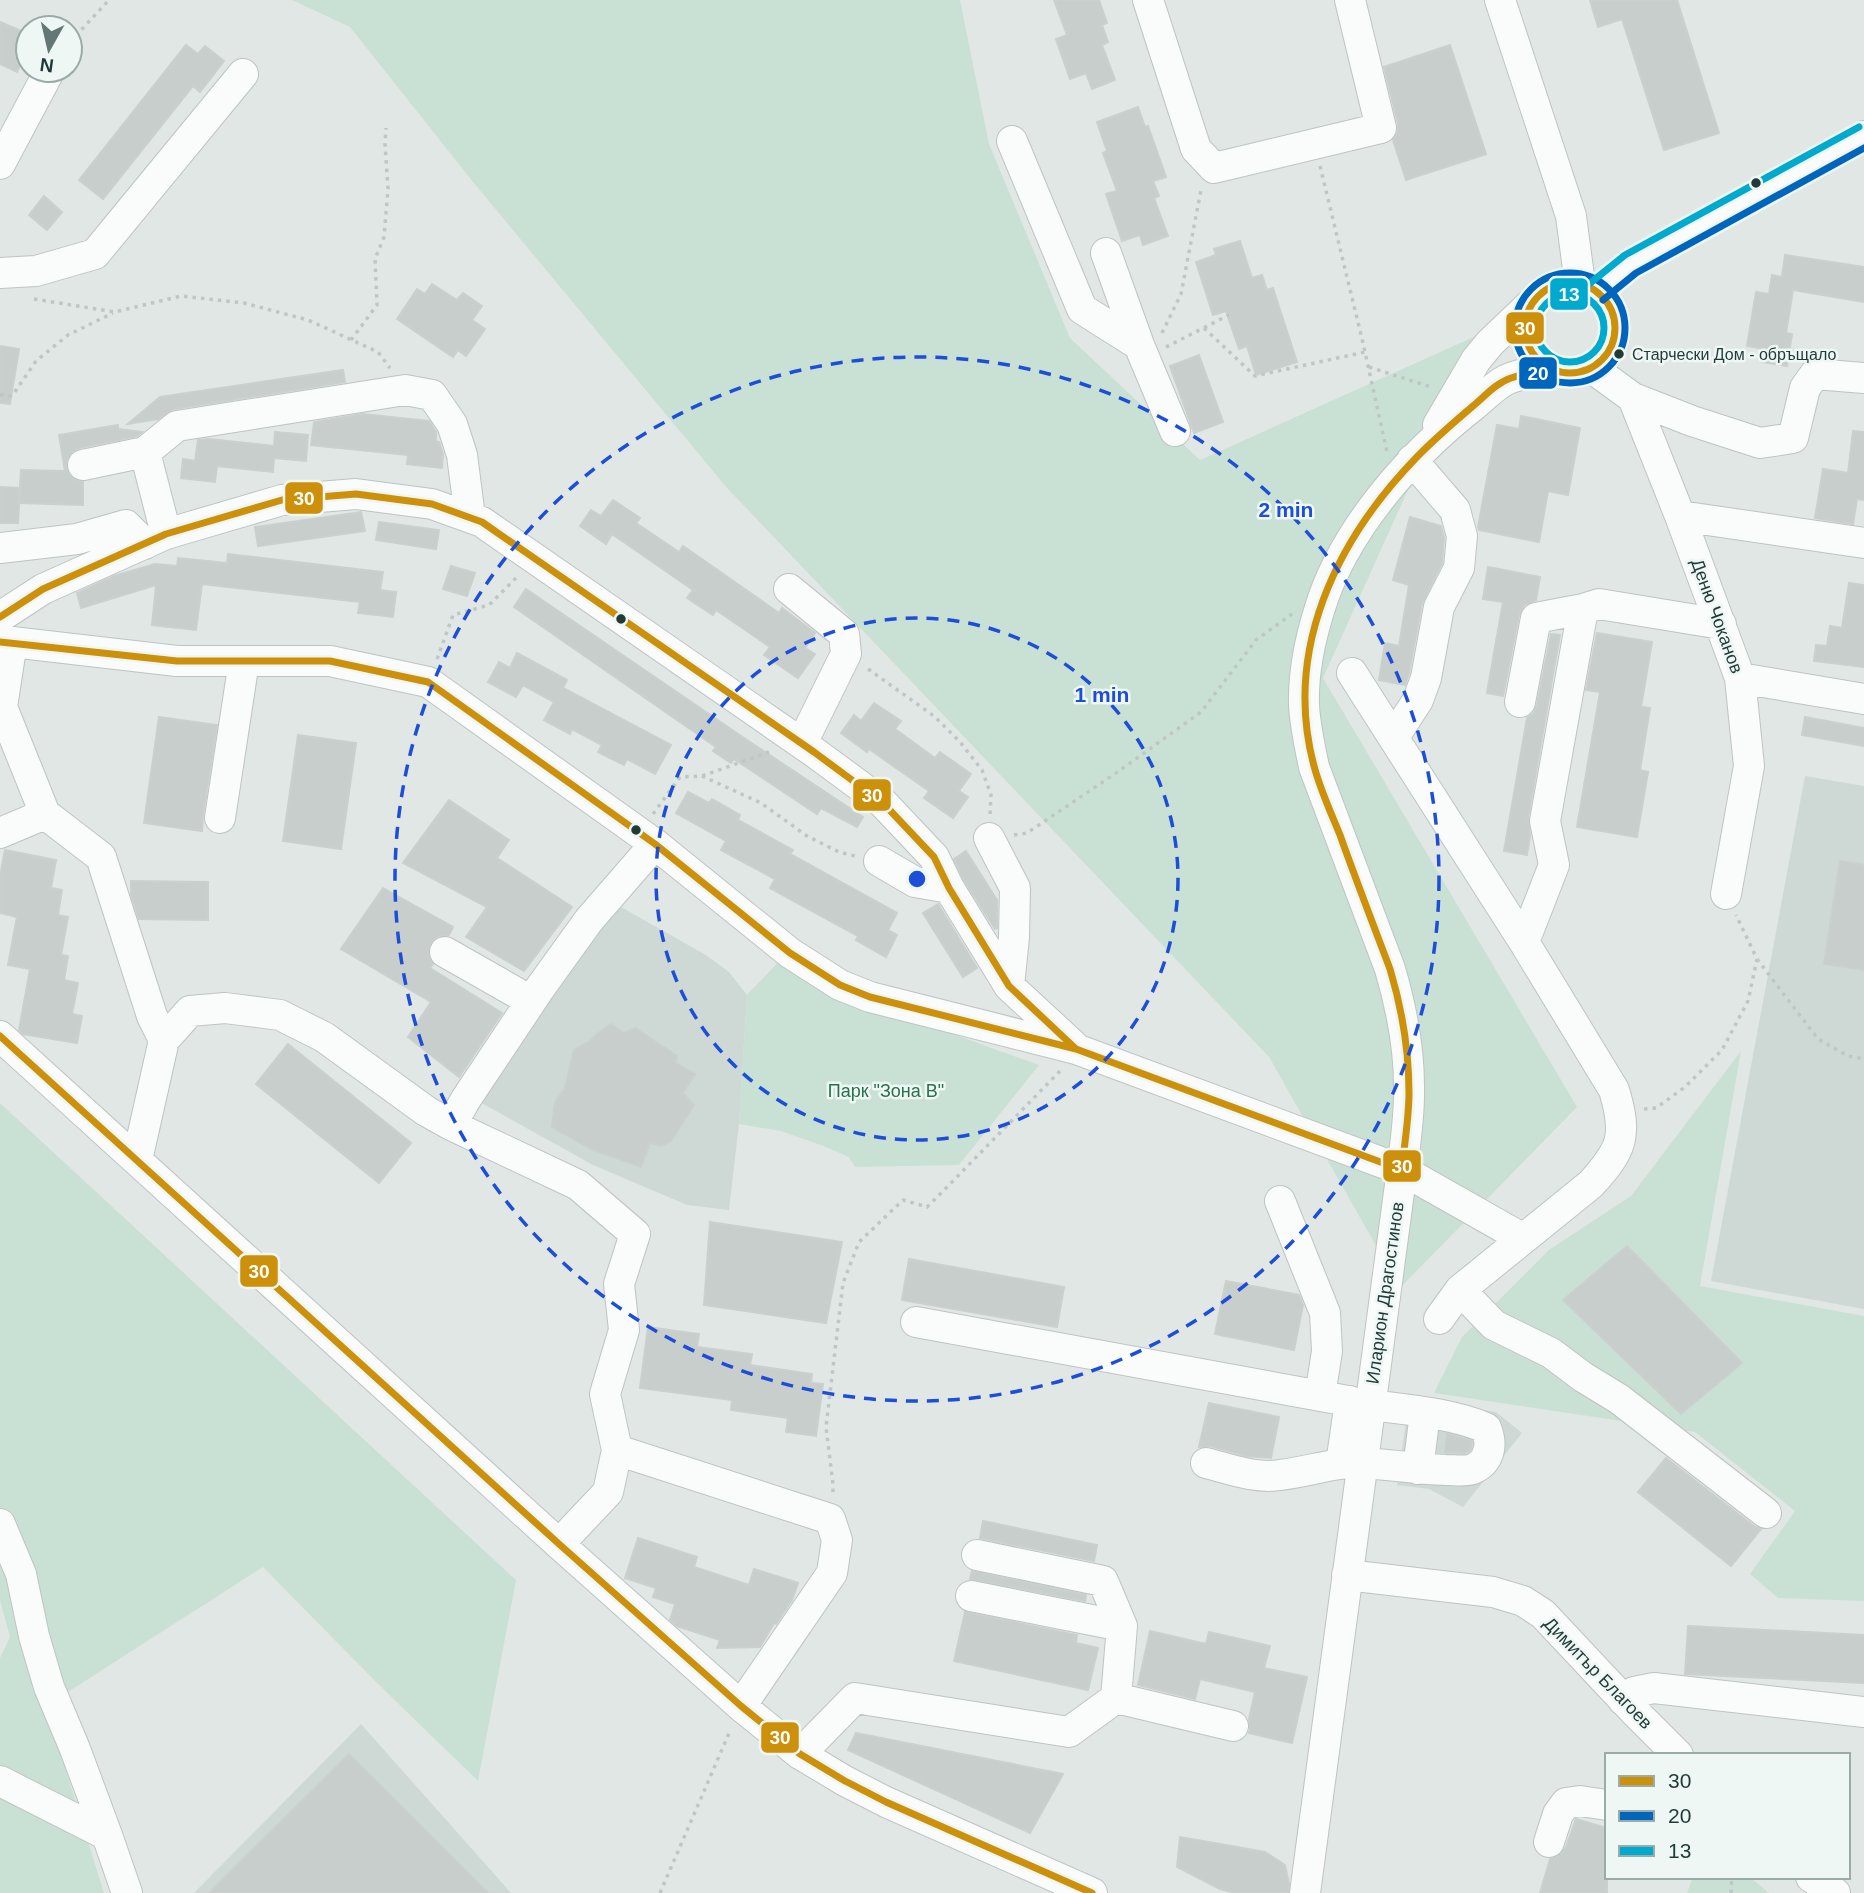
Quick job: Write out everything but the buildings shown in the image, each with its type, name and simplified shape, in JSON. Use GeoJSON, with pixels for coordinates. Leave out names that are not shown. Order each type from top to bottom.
{"type":"FeatureCollection","features":[{"type":"Feature","properties":{"kind":"street"},"geometry":{"type":"LineString","coordinates":[[1148,0],[1196,149],[1214,168],[1381,128],[1350,0]]}},
{"type":"Feature","properties":{"kind":"street"},"geometry":{"type":"LineString","coordinates":[[1500,0],[1571,216],[1588,288]]}},
{"type":"Feature","properties":{"kind":"street"},"geometry":{"type":"LineString","coordinates":[[0,274],[36,271],[95,254],[243,74]]}},
{"type":"Feature","properties":{"kind":"street"},"geometry":{"type":"LineString","coordinates":[[0,164],[43,84]]}},
{"type":"Feature","properties":{"kind":"street"},"geometry":{"type":"LineString","coordinates":[[1588,288],[1864,136]]}},
{"type":"Feature","properties":{"kind":"street"},"geometry":{"type":"LineString","coordinates":[[1012,141],[1082,309],[1141,351]]}},
{"type":"Feature","properties":{"kind":"street"},"geometry":{"type":"LineString","coordinates":[[1106,253],[1141,351],[1175,431]]}},
{"type":"Feature","properties":{"kind":"street"},"geometry":{"type":"LineString","coordinates":[[1567,284],[1588,288],[1605,299],[1611,309],[1615,331],[1613,342],[1601,361],[1592,368],[1579,373],[1553,370],[1541,363],[1526,340],[1528,313],[1543,292],[1555,286],[1567,284]]}},
{"type":"Feature","properties":{"kind":"street","name":"Иларион Драгостинов"},"geometry":{"type":"LineString","coordinates":[[1305,1893],[1348,1575],[1352,1463],[1360,1403],[1402,1170],[1409,1094],[1406,1040],[1390,970],[1314,767],[1304,705],[1305,676],[1320,607],[1338,565],[1359,527],[1410,463],[1476,360],[1534,301]]}},
{"type":"Feature","properties":{"kind":"street"},"geometry":{"type":"LineString","coordinates":[[1592,368],[1633,398],[1760,443],[1793,438],[1805,388],[1815,374],[1864,378]]}},
{"type":"Feature","properties":{"kind":"street","name":"Иларион Драгостинов"},"geometry":{"type":"LineString","coordinates":[[1410,463],[1464,413],[1504,381],[1553,370]]}},
{"type":"Feature","properties":{"kind":"street"},"geometry":{"type":"LineString","coordinates":[[83,464],[145,452],[177,426],[405,390],[432,395],[452,424],[462,455],[470,517]]}},
{"type":"Feature","properties":{"kind":"street","name":"Деню Чоканов"},"geometry":{"type":"LineString","coordinates":[[1633,398],[1740,678],[1749,766],[1726,894]]}},
{"type":"Feature","properties":{"kind":"street"},"geometry":{"type":"LineString","coordinates":[[145,452],[155,539]]}},
{"type":"Feature","properties":{"kind":"street"},"geometry":{"type":"LineString","coordinates":[[1394,737],[1418,700],[1426,678],[1439,607],[1459,568],[1462,537],[1455,510],[1410,463]]}},
{"type":"Feature","properties":{"kind":"street"},"geometry":{"type":"LineString","coordinates":[[164,1040],[152,1016],[101,857],[45,814],[2,707],[4,633],[43,589],[155,539],[282,500],[356,494],[432,504],[482,522],[802,743],[883,803],[934,857],[949,888],[1009,986],[1076,1049]]}},
{"type":"Feature","properties":{"kind":"street"},"geometry":{"type":"LineString","coordinates":[[1680,516],[1864,543]]}},
{"type":"Feature","properties":{"kind":"street"},"geometry":{"type":"LineString","coordinates":[[0,548],[77,539],[126,525],[155,539]]}},
{"type":"Feature","properties":{"kind":"street"},"geometry":{"type":"LineString","coordinates":[[789,589],[844,634],[846,654],[802,743]]}},
{"type":"Feature","properties":{"kind":"street"},"geometry":{"type":"LineString","coordinates":[[1520,702],[1536,618],[1599,604],[1721,624]]}},
{"type":"Feature","properties":{"kind":"street"},"geometry":{"type":"LineString","coordinates":[[1524,942],[1554,865],[1545,821],[1583,609]]}},
{"type":"Feature","properties":{"kind":"street"},"geometry":{"type":"LineString","coordinates":[[4,633],[177,661],[330,661],[428,682],[647,838],[790,953],[840,985],[870,997],[1076,1049],[1402,1170],[1522,1238]]}},
{"type":"Feature","properties":{"kind":"street"},"geometry":{"type":"LineString","coordinates":[[220,818],[244,661]]}},
{"type":"Feature","properties":{"kind":"street"},"geometry":{"type":"LineString","coordinates":[[1352,673],[1524,942],[1614,1090],[1621,1112],[1620,1145],[1609,1164],[1591,1184],[1460,1290],[1439,1319]]}},
{"type":"Feature","properties":{"kind":"street"},"geometry":{"type":"LineString","coordinates":[[1740,678],[1864,699]]}},
{"type":"Feature","properties":{"kind":"street"},"geometry":{"type":"LineString","coordinates":[[0,833],[45,814]]}},
{"type":"Feature","properties":{"kind":"street"},"geometry":{"type":"LineString","coordinates":[[452,1125],[466,1098],[531,1001],[647,838]]}},
{"type":"Feature","properties":{"kind":"street"},"geometry":{"type":"LineString","coordinates":[[989,838],[1015,888],[1009,986]]}},
{"type":"Feature","properties":{"kind":"street"},"geometry":{"type":"LineString","coordinates":[[879,861],[915,882],[949,888]]}},
{"type":"Feature","properties":{"kind":"street"},"geometry":{"type":"LineString","coordinates":[[445,952],[531,1001]]}},
{"type":"Feature","properties":{"kind":"street"},"geometry":{"type":"LineString","coordinates":[[136,1160],[164,1040],[190,1011],[225,1008],[280,1015],[324,1037],[426,1111],[578,1185],[635,1234],[619,1284],[624,1330],[605,1394],[617,1450],[608,1492],[559,1544]]}},
{"type":"Feature","properties":{"kind":"street"},"geometry":{"type":"LineString","coordinates":[[0,1036],[559,1544],[741,1706],[800,1754],[845,1782],[886,1802],[1093,1893]]}},
{"type":"Feature","properties":{"kind":"street"},"geometry":{"type":"LineString","coordinates":[[1280,1200],[1325,1313],[1327,1351],[1320,1396]]}},
{"type":"Feature","properties":{"kind":"street"},"geometry":{"type":"LineString","coordinates":[[1460,1290],[1494,1325],[1550,1353],[1619,1399],[1766,1513]]}},
{"type":"Feature","properties":{"kind":"street"},"geometry":{"type":"LineString","coordinates":[[916,1322],[1473,1423],[1486,1428],[1490,1446],[1488,1456],[1469,1471],[1352,1463],[1258,1476],[1206,1463]]}},
{"type":"Feature","properties":{"kind":"street"},"geometry":{"type":"LineString","coordinates":[[1418,1469],[1425,1413]]}},
{"type":"Feature","properties":{"kind":"street"},"geometry":{"type":"LineString","coordinates":[[617,1450],[830,1519],[837,1540],[832,1573],[741,1706]]}},
{"type":"Feature","properties":{"kind":"street"},"geometry":{"type":"LineString","coordinates":[[0,1524],[21,1574],[34,1636],[49,1687],[75,1749],[127,1893]]}},
{"type":"Feature","properties":{"kind":"street"},"geometry":{"type":"LineString","coordinates":[[977,1555],[1103,1581],[1122,1626],[1116,1698]]}},
{"type":"Feature","properties":{"kind":"street","name":"Димитър Благоев"},"geometry":{"type":"LineString","coordinates":[[1348,1575],[1493,1592],[1523,1601],[1543,1614],[1676,1753]]}},
{"type":"Feature","properties":{"kind":"street"},"geometry":{"type":"LineString","coordinates":[[971,1596],[1122,1626]]}},
{"type":"Feature","properties":{"kind":"street"},"geometry":{"type":"LineString","coordinates":[[1623,1700],[1634,1692],[1654,1688],[1864,1712]]}},
{"type":"Feature","properties":{"kind":"street"},"geometry":{"type":"LineString","coordinates":[[800,1754],[855,1698],[1069,1732],[1116,1698],[1233,1726]]}},
{"type":"Feature","properties":{"kind":"street"},"geometry":{"type":"LineString","coordinates":[[0,1781],[107,1835]]}},
{"type":"Feature","properties":{"kind":"street"},"geometry":{"type":"LineString","coordinates":[[1549,1842],[1558,1814],[1566,1803],[1580,1801],[1605,1805]]}},
{"type":"Feature","properties":{"kind":"path"},"geometry":{"type":"LineString","coordinates":[[84,27],[109,0]]}},
{"type":"Feature","properties":{"kind":"path"},"geometry":{"type":"LineString","coordinates":[[351,340],[377,305],[375,259],[384,237],[388,189],[384,144],[386,128]]}},
{"type":"Feature","properties":{"kind":"path"},"geometry":{"type":"LineString","coordinates":[[1315,144],[1369,367],[1410,463]]}},
{"type":"Feature","properties":{"kind":"path"},"geometry":{"type":"LineString","coordinates":[[1141,351],[1164,331],[1181,294],[1207,160]]}},
{"type":"Feature","properties":{"kind":"path"},"geometry":{"type":"LineString","coordinates":[[0,394],[12,396],[36,361],[68,335],[115,312],[181,296],[244,303],[308,320],[378,352],[405,390]]}},
{"type":"Feature","properties":{"kind":"path"},"geometry":{"type":"LineString","coordinates":[[26,297],[115,312]]}},
{"type":"Feature","properties":{"kind":"path"},"geometry":{"type":"LineString","coordinates":[[1141,351],[1203,328],[1229,315]]}},
{"type":"Feature","properties":{"kind":"path"},"geometry":{"type":"LineString","coordinates":[[1203,328],[1255,376],[1365,352]]}},
{"type":"Feature","properties":{"kind":"path"},"geometry":{"type":"LineString","coordinates":[[1369,367],[1434,388],[1458,390]]}},
{"type":"Feature","properties":{"kind":"path"},"geometry":{"type":"LineString","coordinates":[[428,682],[453,615],[489,605],[534,559]]}},
{"type":"Feature","properties":{"kind":"path"},"geometry":{"type":"LineString","coordinates":[[846,654],[924,708],[960,742],[982,771],[990,795],[989,838],[1027,833],[1201,712],[1256,640],[1297,610]]}},
{"type":"Feature","properties":{"kind":"path"},"geometry":{"type":"LineString","coordinates":[[647,838],[680,778],[702,776],[754,756],[802,743]]}},
{"type":"Feature","properties":{"kind":"path"},"geometry":{"type":"LineString","coordinates":[[702,776],[761,803],[807,835],[839,852],[879,861]]}},
{"type":"Feature","properties":{"kind":"path"},"geometry":{"type":"LineString","coordinates":[[1726,894],[1757,959],[1818,1039],[1848,1056],[1864,1059]]}},
{"type":"Feature","properties":{"kind":"path"},"geometry":{"type":"LineString","coordinates":[[1621,1112],[1656,1108],[1685,1087],[1723,1050],[1748,1001],[1757,959]]}},
{"type":"Feature","properties":{"kind":"path"},"geometry":{"type":"LineString","coordinates":[[830,1519],[833,1484],[826,1427],[843,1283],[859,1242],[904,1200],[927,1207],[1058,1074],[1076,1049]]}},
{"type":"Feature","properties":{"kind":"path"},"geometry":{"type":"LineString","coordinates":[[660,1893],[741,1706]]}},
{"type":"Feature","properties":{"kind":"shaded area"},"geometry":{"type":"Polygon","coordinates":[[[1805,776],[1864,786],[1864,1309],[1711,1281],[1805,776]]]}},
{"type":"Feature","properties":{"kind":"shaded area"},"geometry":{"type":"Polygon","coordinates":[[[612,902],[706,955],[729,972],[747,995],[739,1124],[729,1210],[687,1205],[593,1165],[478,1101],[612,902]]]}},
{"type":"Feature","properties":{"kind":"shaded area"},"geometry":{"type":"Polygon","coordinates":[[[1409,1399],[1496,1412],[1522,1433],[1463,1507],[1429,1489],[1397,1485],[1409,1399]]]}},
{"type":"Feature","properties":{"kind":"shaded area"},"geometry":{"type":"Polygon","coordinates":[[[361,1724],[511,1893],[194,1893],[361,1724]]]}},
{"type":"Feature","properties":{"kind":"green space"},"geometry":{"type":"Polygon","coordinates":[[[292,0],[960,0],[989,144],[1070,338],[1200,460],[1478,335],[1323,678],[1577,1107],[1400,1288],[1269,1057],[727,488],[473,182],[350,27],[292,0]]]}},
{"type":"Feature","properties":{"kind":"green space","name":"Парк \"Зона В\""},"geometry":{"type":"Polygon","coordinates":[[[784,956],[844,995],[1039,1065],[959,1165],[855,1167],[849,1157],[826,1147],[781,1131],[739,1124],[747,995],[784,956]]]}},
{"type":"Feature","properties":{"kind":"green space"},"geometry":{"type":"Polygon","coordinates":[[[1741,1051],[1700,1286],[1864,1316],[1864,1601],[1778,1598],[1750,1574],[1795,1511],[1695,1432],[1434,1393],[1462,1337],[1549,1250],[1631,1196],[1741,1051]]]}},
{"type":"Feature","properties":{"kind":"green space"},"geometry":{"type":"Polygon","coordinates":[[[0,1103],[516,1580],[478,1781],[263,1567],[46,1706],[104,1893],[0,1893],[0,1658],[10,1637],[0,1600],[0,1103]]]}},
{"type":"Feature","properties":{"kind":"green space"},"geometry":{"type":"Polygon","coordinates":[[[1692,1879],[1752,1879],[1769,1893],[1687,1893],[1692,1879]]]}},
{"type":"Feature","properties":{"kind":"transit line","name":"13"},"geometry":{"type":"LineString","coordinates":[[1589,284],[1625,255],[1859,127]]}},
{"type":"Feature","properties":{"kind":"transit line","name":"20"},"geometry":{"type":"LineString","coordinates":[[1603,300],[1636,273],[1864,148]]}},
{"type":"Feature","properties":{"kind":"transit line","name":"20"},"geometry":{"type":"LineString","coordinates":[[1570,273],[1591,277],[1609,289],[1621,307],[1625,328],[1621,349],[1609,367],[1591,379],[1570,383],[1549,379],[1531,367],[1519,349],[1515,328],[1519,307],[1531,289],[1549,277],[1570,273]]}},
{"type":"Feature","properties":{"kind":"transit line","name":"30"},"geometry":{"type":"LineString","coordinates":[[1570,283],[1587,287],[1602,296],[1611,311],[1615,328],[1611,345],[1602,360],[1587,369],[1570,373],[1553,369],[1538,360],[1529,345],[1525,328],[1529,311],[1538,296],[1553,287],[1570,283]]}},
{"type":"Feature","properties":{"kind":"transit line","name":"13"},"geometry":{"type":"LineString","coordinates":[[1577,294],[1598,309],[1604,321],[1604,328],[1602,341],[1594,352],[1577,362],[1563,362],[1546,352],[1538,341],[1536,321],[1546,304],[1557,296],[1577,294]]}},
{"type":"Feature","properties":{"kind":"transit line","name":"30"},"geometry":{"type":"LineString","coordinates":[[0,642],[177,661],[330,661],[428,682],[655,844],[790,953],[840,985],[870,997],[1076,1049],[1402,1170],[1409,1093],[1404,1030],[1390,969],[1314,766],[1306,723],[1306,681],[1312,640],[1323,600],[1340,562],[1362,525],[1415,459],[1500,383],[1522,375],[1553,370]]}},
{"type":"Feature","properties":{"kind":"transit line","name":"30"},"geometry":{"type":"LineString","coordinates":[[0,617],[43,589],[166,534],[282,500],[356,494],[432,504],[482,522],[814,752],[883,803],[934,857],[949,888],[1009,986],[1076,1049]]}},
{"type":"Feature","properties":{"kind":"transit line","name":"30"},"geometry":{"type":"LineString","coordinates":[[0,1036],[559,1544],[741,1706],[800,1754],[886,1802],[1092,1893]]}},
{"type":"Feature","properties":{"kind":"place","name":"Старчески Дом - обръщало"},"geometry":{"type":"Point","coordinates":[1619,354]}}]}
